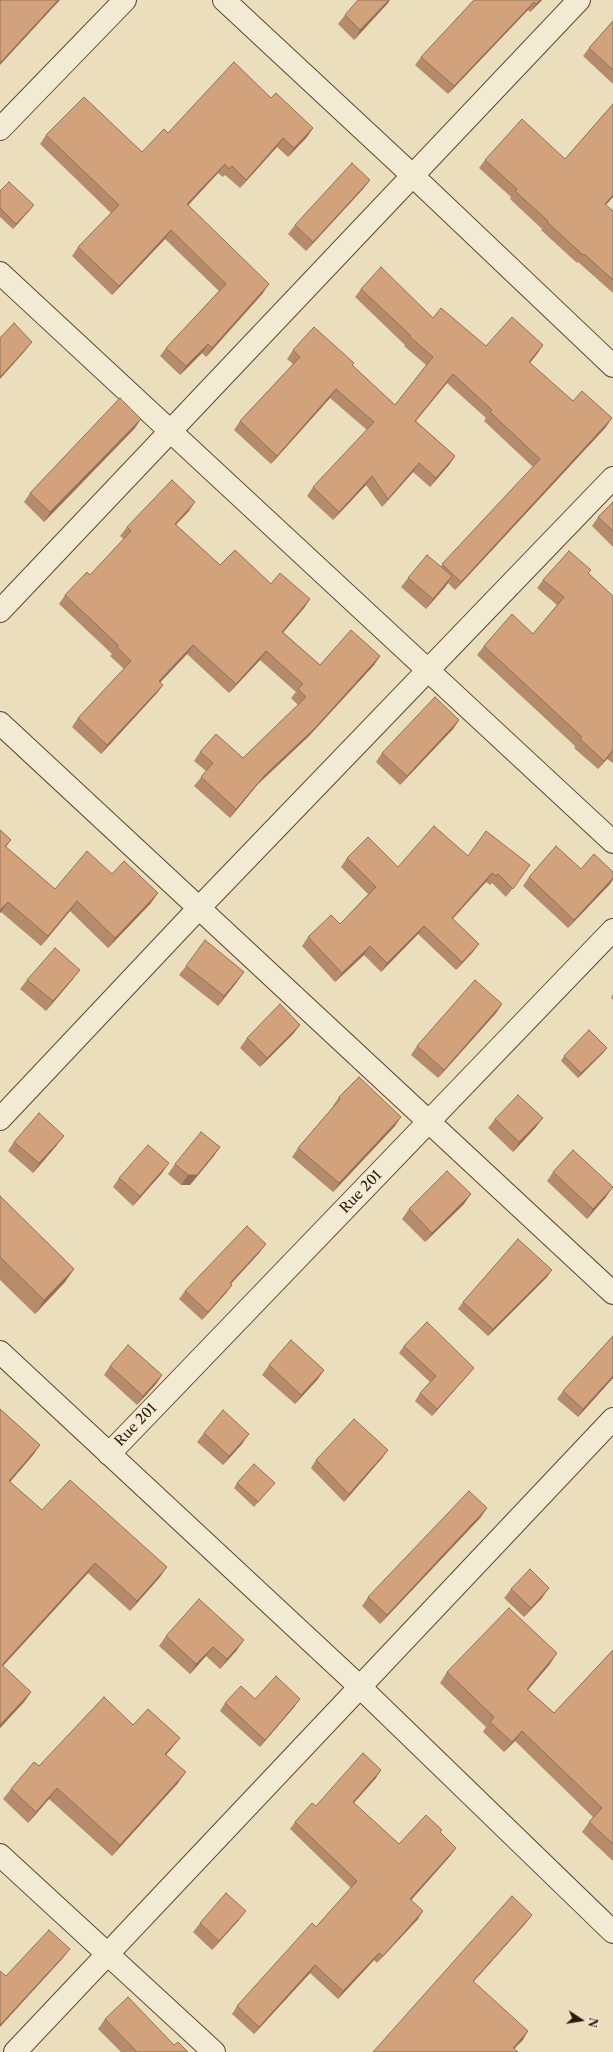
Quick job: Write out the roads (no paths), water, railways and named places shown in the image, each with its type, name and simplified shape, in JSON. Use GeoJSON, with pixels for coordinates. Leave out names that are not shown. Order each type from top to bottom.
{"type":"FeatureCollection","features":[{"type":"Feature","properties":{"kind":"street"},"geometry":{"type":"LineString","coordinates":[[0,130],[126,0]]}},
{"type":"Feature","properties":{"kind":"street"},"geometry":{"type":"LineString","coordinates":[[224,0],[412,175],[613,366]]}},
{"type":"Feature","properties":{"kind":"street"},"geometry":{"type":"LineString","coordinates":[[0,611],[579,0]]}},
{"type":"Feature","properties":{"kind":"street"},"geometry":{"type":"LineString","coordinates":[[0,273],[613,842]]}},
{"type":"Feature","properties":{"kind":"street"},"geometry":{"type":"LineString","coordinates":[[0,1119],[198,909],[613,478]]}},
{"type":"Feature","properties":{"kind":"street"},"geometry":{"type":"LineString","coordinates":[[0,722],[198,909],[613,1293]]}},
{"type":"Feature","properties":{"kind":"street","name":"Rue 201"},"geometry":{"type":"LineString","coordinates":[[109,1454],[613,930]]}},
{"type":"Feature","properties":{"kind":"street"},"geometry":{"type":"LineString","coordinates":[[0,1352],[360,1687],[613,1932]]}},
{"type":"Feature","properties":{"kind":"street"},"geometry":{"type":"LineString","coordinates":[[15,2052],[613,1419]]}},
{"type":"Feature","properties":{"kind":"street"},"geometry":{"type":"LineString","coordinates":[[0,1855],[214,2052]]}}]}
